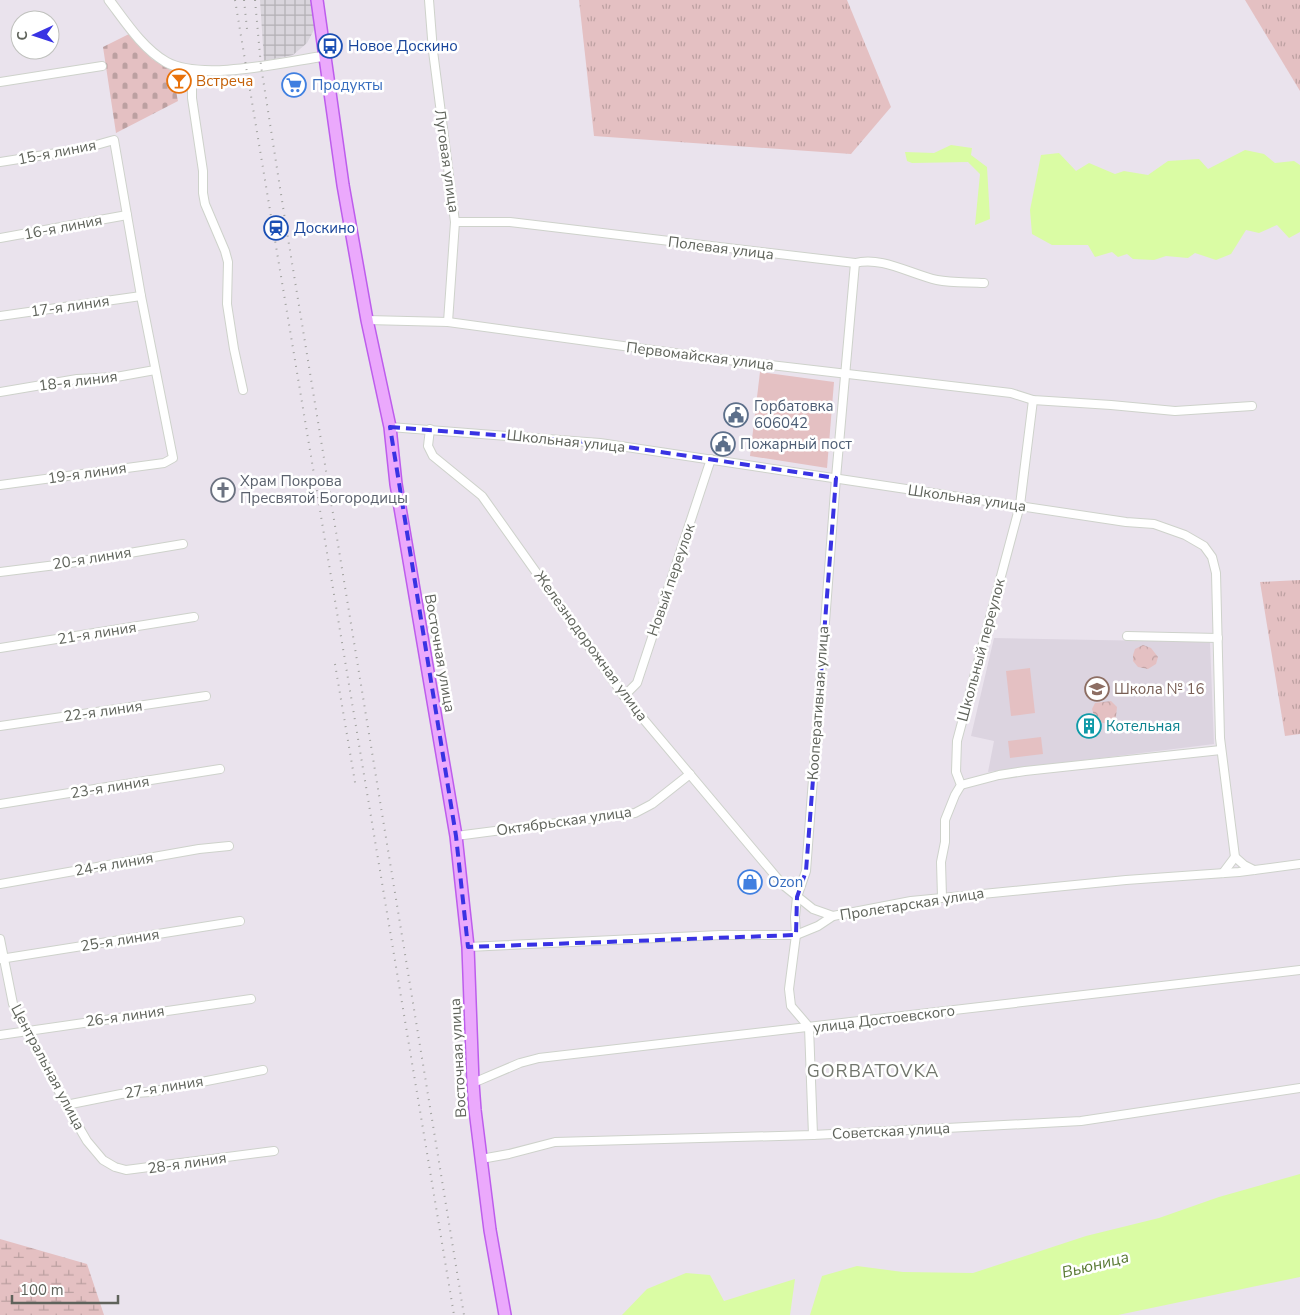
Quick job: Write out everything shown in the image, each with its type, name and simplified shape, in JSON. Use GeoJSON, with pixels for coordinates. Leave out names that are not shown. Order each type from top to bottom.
{"type":"FeatureCollection","features":[{"type":"Feature","properties":{"kind":"main road","name":"Восточная улица"},"geometry":{"type":"LineString","coordinates":[[317,0],[344,185],[367,320],[390,427],[397,490],[456,836],[468,947],[473,1083],[490,1230],[505,1315]]}},
{"type":"Feature","properties":{"kind":"street"},"geometry":{"type":"LineString","coordinates":[[109,0],[142,41],[156,54],[166,62],[192,70],[204,72],[235,69],[325,56]]}},
{"type":"Feature","properties":{"kind":"street","name":"Луговая улица"},"geometry":{"type":"LineString","coordinates":[[429,0],[433,51],[455,222],[448,322]]}},
{"type":"Feature","properties":{"kind":"street"},"geometry":{"type":"LineString","coordinates":[[0,82],[102,66]]}},
{"type":"Feature","properties":{"kind":"street"},"geometry":{"type":"LineString","coordinates":[[192,70],[192,98],[203,171],[202,193],[226,251],[228,262],[228,304],[234,349],[243,390]]}},
{"type":"Feature","properties":{"kind":"street","name":"15-я линия"},"geometry":{"type":"LineString","coordinates":[[0,162],[82,149],[114,140],[127,215]]}},
{"type":"Feature","properties":{"kind":"street"},"geometry":{"type":"LineString","coordinates":[[127,215],[155,370]]}},
{"type":"Feature","properties":{"kind":"street","name":"16-я линия"},"geometry":{"type":"LineString","coordinates":[[0,238],[127,215]]}},
{"type":"Feature","properties":{"kind":"street","name":"Полевая улица"},"geometry":{"type":"LineString","coordinates":[[455,222],[510,222],[855,263],[865,261],[877,262],[938,281],[984,283]]}},
{"type":"Feature","properties":{"kind":"street","name":"Кооперативная улица"},"geometry":{"type":"LineString","coordinates":[[809,1027],[791,1006],[789,989],[796,935],[797,897],[806,871],[836,478],[855,263]]}},
{"type":"Feature","properties":{"kind":"street","name":"17-я линия"},"geometry":{"type":"LineString","coordinates":[[0,316],[141,296]]}},
{"type":"Feature","properties":{"kind":"street","name":"Первомайская улица"},"geometry":{"type":"LineString","coordinates":[[367,320],[448,322],[711,358],[1011,393],[1032,400],[1175,411],[1252,406]]}},
{"type":"Feature","properties":{"kind":"street","name":"18-я линия"},"geometry":{"type":"LineString","coordinates":[[0,392],[77,379],[116,377],[155,370]]}},
{"type":"Feature","properties":{"kind":"street","name":"19-я линия"},"geometry":{"type":"LineString","coordinates":[[0,485],[164,463],[173,458],[155,370]]}},
{"type":"Feature","properties":{"kind":"street","name":"Школьный переулок"},"geometry":{"type":"LineString","coordinates":[[961,785],[956,772],[957,741],[1020,505],[1032,400]]}},
{"type":"Feature","properties":{"kind":"street","name":"Школьная улица"},"geometry":{"type":"LineString","coordinates":[[390,427],[600,443],[1126,522],[1154,524],[1185,535],[1204,546],[1212,557],[1216,573],[1221,750],[1235,857]]}},
{"type":"Feature","properties":{"kind":"street","name":"Железнодорожная улица"},"geometry":{"type":"LineString","coordinates":[[430,429],[428,446],[433,456],[482,496],[624,696],[783,885],[813,909],[833,916]]}},
{"type":"Feature","properties":{"kind":"street","name":"Новый переулок"},"geometry":{"type":"LineString","coordinates":[[624,696],[636,683],[712,459]]}},
{"type":"Feature","properties":{"kind":"street","name":"20-я линия"},"geometry":{"type":"LineString","coordinates":[[0,572],[64,564],[183,544]]}},
{"type":"Feature","properties":{"kind":"street","name":"21-я линия"},"geometry":{"type":"LineString","coordinates":[[0,648],[194,617]]}},
{"type":"Feature","properties":{"kind":"street"},"geometry":{"type":"LineString","coordinates":[[1127,636],[1218,638]]}},
{"type":"Feature","properties":{"kind":"street","name":"22-я линия"},"geometry":{"type":"LineString","coordinates":[[0,726],[206,696]]}},
{"type":"Feature","properties":{"kind":"street"},"geometry":{"type":"LineString","coordinates":[[942,897],[941,862],[945,842],[945,820],[961,785],[1025,771],[1221,750]]}},
{"type":"Feature","properties":{"kind":"street","name":"23-я линия"},"geometry":{"type":"LineString","coordinates":[[0,804],[220,770]]}},
{"type":"Feature","properties":{"kind":"street","name":"Октябрьская улица"},"geometry":{"type":"LineString","coordinates":[[456,836],[635,813],[652,804],[690,774]]}},
{"type":"Feature","properties":{"kind":"street","name":"24-я линия"},"geometry":{"type":"LineString","coordinates":[[0,884],[199,849],[229,846]]}},
{"type":"Feature","properties":{"kind":"street"},"geometry":{"type":"LineString","coordinates":[[1223,873],[1235,857],[1244,865],[1254,870]]}},
{"type":"Feature","properties":{"kind":"street","name":"Пролетарская улица"},"geometry":{"type":"LineString","coordinates":[[468,947],[720,935],[796,935],[818,926],[833,916],[911,901],[1146,878],[1223,873],[1300,864]]}},
{"type":"Feature","properties":{"kind":"street","name":"25-я линия"},"geometry":{"type":"LineString","coordinates":[[2,959],[240,921]]}},
{"type":"Feature","properties":{"kind":"street","name":"Центральная улица"},"geometry":{"type":"LineString","coordinates":[[0,939],[2,959],[13,1004],[66,1105],[87,1141],[103,1160]]}},
{"type":"Feature","properties":{"kind":"street","name":"улица Достоевского"},"geometry":{"type":"LineString","coordinates":[[473,1083],[520,1063],[539,1058],[1300,970]]}},
{"type":"Feature","properties":{"kind":"street","name":"26-я линия"},"geometry":{"type":"LineString","coordinates":[[0,1035],[251,999]]}},
{"type":"Feature","properties":{"kind":"street"},"geometry":{"type":"LineString","coordinates":[[809,1027],[813,1135]]}},
{"type":"Feature","properties":{"kind":"street","name":"27-я линия"},"geometry":{"type":"LineString","coordinates":[[66,1105],[121,1094],[150,1092],[263,1070]]}},
{"type":"Feature","properties":{"kind":"street","name":"Советская улица"},"geometry":{"type":"LineString","coordinates":[[481,1159],[555,1142],[813,1135],[1081,1121],[1300,1088]]}},
{"type":"Feature","properties":{"kind":"street","name":"28-я линия"},"geometry":{"type":"LineString","coordinates":[[103,1160],[115,1167],[126,1170],[274,1152]]}},
{"type":"Feature","properties":{"kind":"highlighted area"},"geometry":{"type":"Polygon","coordinates":[[[390,427],[600,443],[836,478],[806,871],[797,897],[796,935],[468,947],[456,836],[390,427]]]}},
{"type":"Feature","properties":{"kind":"shaded area"},"geometry":{"type":"Polygon","coordinates":[[[260,0],[311,0],[315,28],[307,43],[293,55],[264,61],[260,0]]]}},
{"type":"Feature","properties":{"kind":"shaded area","name":"Школа № 16"},"geometry":{"type":"Polygon","coordinates":[[[994,638],[1210,642],[1214,744],[988,772],[994,741],[971,736],[994,638]]]}},
{"type":"Feature","properties":{"kind":"green space"},"geometry":{"type":"Polygon","coordinates":[[[579,0],[847,0],[891,107],[851,154],[594,136],[579,0]]]}},
{"type":"Feature","properties":{"kind":"green space"},"geometry":{"type":"Polygon","coordinates":[[[1245,0],[1300,0],[1300,91],[1245,0]]]}},
{"type":"Feature","properties":{"kind":"green space"},"geometry":{"type":"Polygon","coordinates":[[[129,34],[152,59],[172,71],[178,101],[116,133],[103,47],[129,34]]]}},
{"type":"Feature","properties":{"kind":"green space"},"geometry":{"type":"Polygon","coordinates":[[[760,372],[834,382],[827,468],[750,456],[760,372]]]}},
{"type":"Feature","properties":{"kind":"green space"},"geometry":{"type":"Polygon","coordinates":[[[1300,580],[1300,734],[1285,736],[1260,582],[1300,580]]]}},
{"type":"Feature","properties":{"kind":"green space"},"geometry":{"type":"Polygon","coordinates":[[[1143,645],[1151,648],[1158,657],[1156,664],[1148,669],[1138,667],[1133,661],[1135,649],[1143,645]]]}},
{"type":"Feature","properties":{"kind":"green space"},"geometry":{"type":"Polygon","coordinates":[[[1030,668],[1035,713],[1011,716],[1006,671],[1030,668]]]}},
{"type":"Feature","properties":{"kind":"green space"},"geometry":{"type":"Polygon","coordinates":[[[1111,701],[1117,707],[1116,717],[1111,723],[1103,723],[1095,719],[1092,709],[1095,703],[1111,701]]]}},
{"type":"Feature","properties":{"kind":"green space"},"geometry":{"type":"Polygon","coordinates":[[[1041,737],[1043,754],[1010,758],[1008,741],[1041,737]]]}},
{"type":"Feature","properties":{"kind":"green space"},"geometry":{"type":"Polygon","coordinates":[[[0,1239],[87,1264],[104,1315],[0,1315],[0,1239]]]}},
{"type":"Feature","properties":{"kind":"water"},"geometry":{"type":"Polygon","coordinates":[[[951,145],[972,148],[971,155],[987,167],[990,219],[975,225],[980,174],[968,162],[912,163],[907,161],[905,152],[934,153],[951,145]]]}},
{"type":"Feature","properties":{"kind":"water"},"geometry":{"type":"Polygon","coordinates":[[[1245,150],[1264,154],[1275,163],[1294,161],[1300,165],[1300,232],[1289,238],[1277,225],[1259,233],[1246,230],[1231,254],[1216,260],[1195,253],[1188,258],[1166,256],[1154,260],[1133,259],[1127,254],[1118,257],[1112,252],[1095,257],[1088,245],[1052,245],[1032,234],[1030,210],[1041,155],[1059,153],[1076,171],[1089,163],[1115,174],[1124,171],[1148,175],[1168,161],[1199,159],[1208,169],[1245,150]]]}},
{"type":"Feature","properties":{"kind":"water","name":"Вьюница"},"geometry":{"type":"Polygon","coordinates":[[[1300,1174],[1300,1277],[1118,1315],[810,1315],[822,1276],[857,1266],[903,1272],[973,1273],[1086,1236],[1159,1218],[1219,1197],[1300,1174]]]}},
{"type":"Feature","properties":{"kind":"water"},"geometry":{"type":"Polygon","coordinates":[[[686,1273],[710,1275],[724,1301],[795,1279],[790,1315],[622,1315],[647,1289],[686,1273]]]}},
{"type":"Feature","properties":{"kind":"railway"},"geometry":{"type":"LineString","coordinates":[[235,0],[454,1315]]}},
{"type":"Feature","properties":{"kind":"railway"},"geometry":{"type":"LineString","coordinates":[[244,0],[247,29]]}},
{"type":"Feature","properties":{"kind":"railway"},"geometry":{"type":"LineString","coordinates":[[255,0],[261,66],[286,226],[464,1315]]}},
{"type":"Feature","properties":{"kind":"railway"},"geometry":{"type":"LineString","coordinates":[[335,664],[356,788]]}},
{"type":"Feature","properties":{"kind":"place","name":"Новое Доскино"},"geometry":{"type":"Point","coordinates":[330,46]}},
{"type":"Feature","properties":{"kind":"place","name":"Встреча"},"geometry":{"type":"Point","coordinates":[179,81]}},
{"type":"Feature","properties":{"kind":"place","name":"Продукты"},"geometry":{"type":"Point","coordinates":[294,85]}},
{"type":"Feature","properties":{"kind":"place","name":"Доскино"},"geometry":{"type":"Point","coordinates":[276,228]}},
{"type":"Feature","properties":{"kind":"place","name":"Горбатовка 606042"},"geometry":{"type":"Point","coordinates":[736,415]}},
{"type":"Feature","properties":{"kind":"place","name":"Пожарный пост"},"geometry":{"type":"Point","coordinates":[723,444]}},
{"type":"Feature","properties":{"kind":"place","name":"Храм Покрова Пресвятой Богородицы"},"geometry":{"type":"Point","coordinates":[223,490]}},
{"type":"Feature","properties":{"kind":"place","name":"Школа № 16"},"geometry":{"type":"Point","coordinates":[1097,689]}},
{"type":"Feature","properties":{"kind":"place","name":"Котельная"},"geometry":{"type":"Point","coordinates":[1089,726]}},
{"type":"Feature","properties":{"kind":"place","name":"Ozon"},"geometry":{"type":"Point","coordinates":[750,882]}},
{"type":"Feature","properties":{"kind":"district","name":"GORBATOVKA"},"geometry":{"type":"Point","coordinates":[873,1071]}}]}
